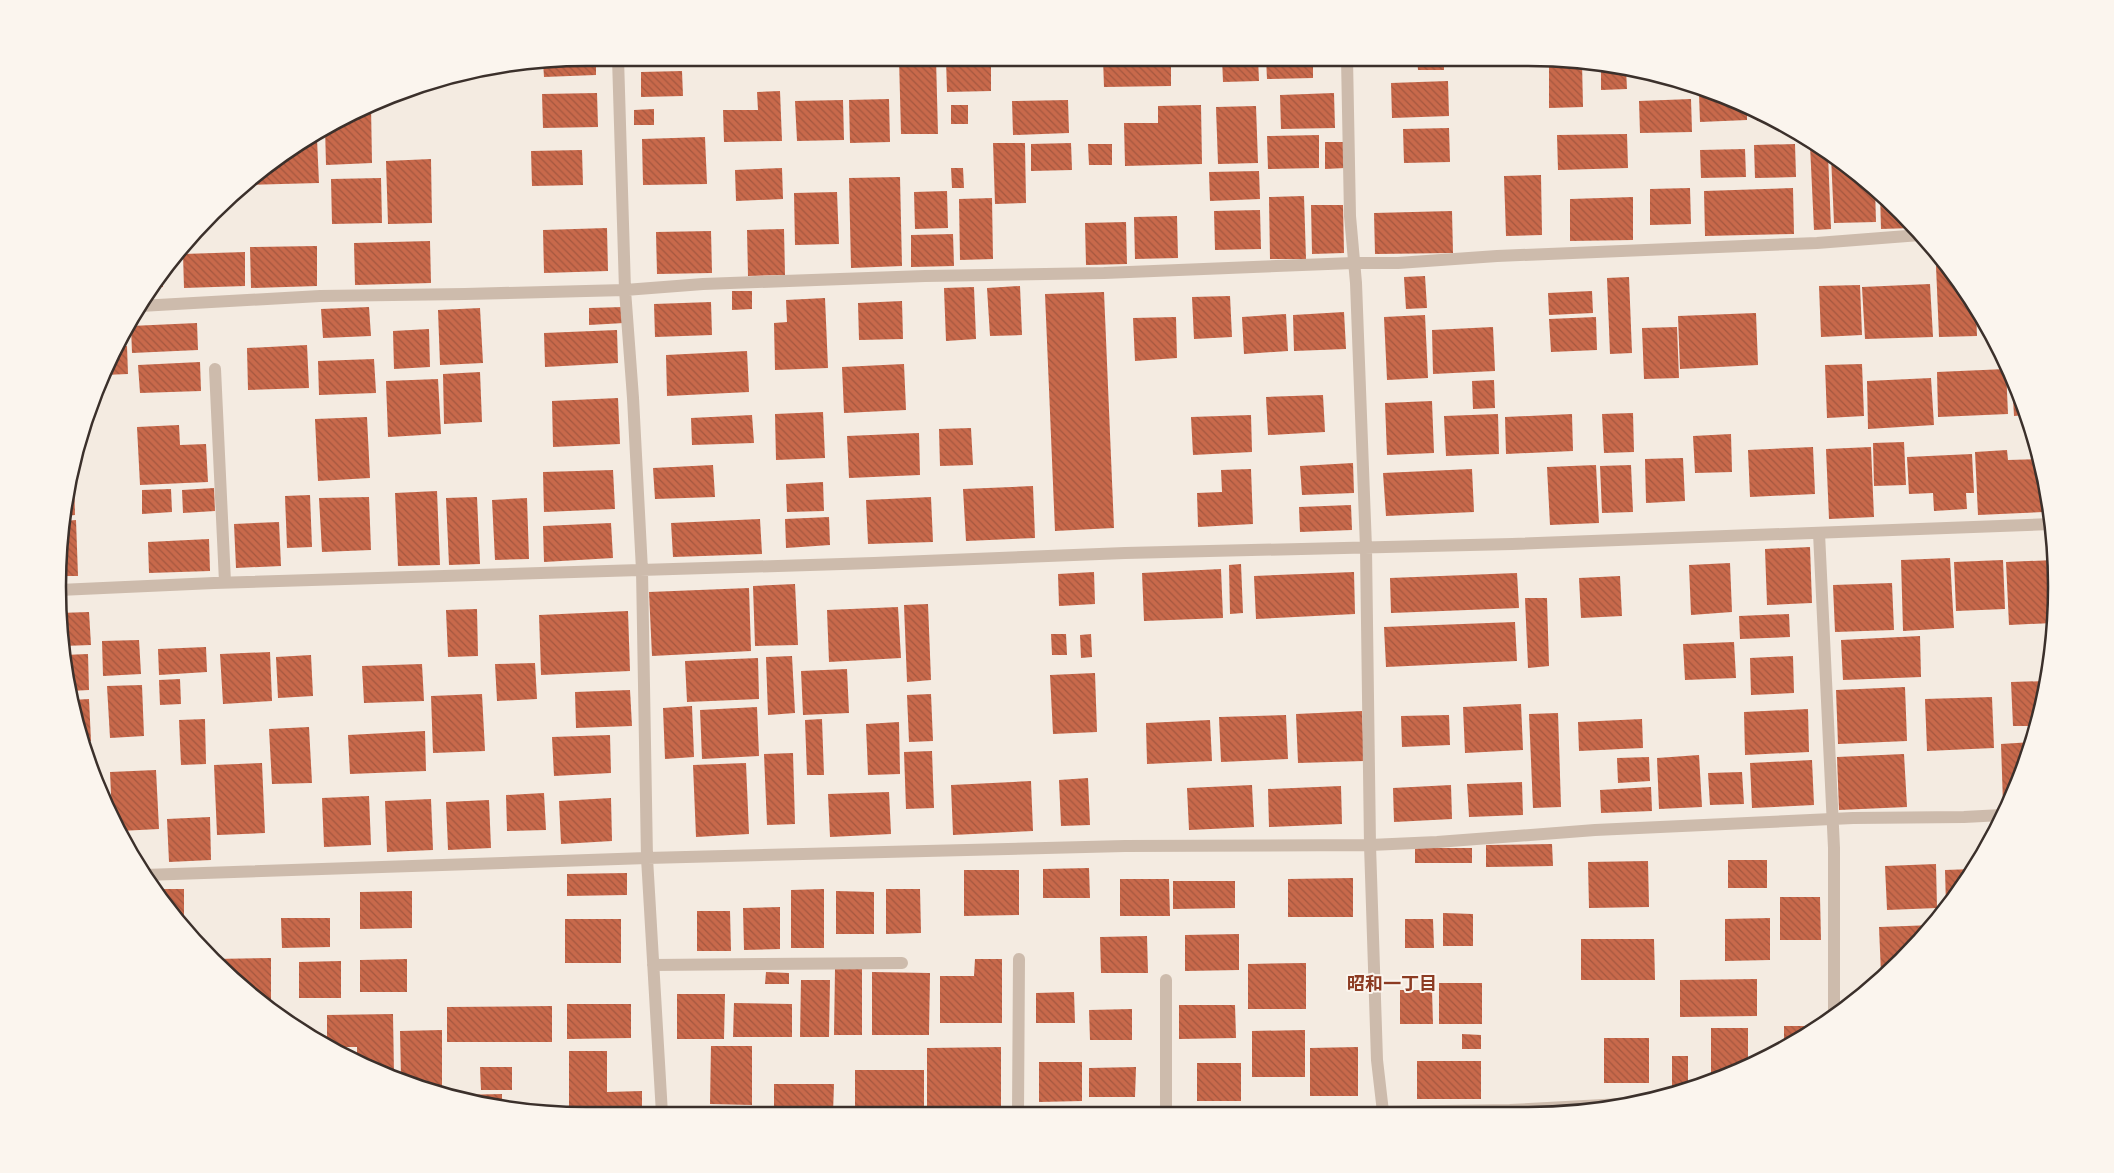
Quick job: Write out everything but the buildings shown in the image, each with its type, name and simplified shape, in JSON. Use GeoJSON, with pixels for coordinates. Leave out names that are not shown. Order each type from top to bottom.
{"type":"FeatureCollection","features":[{"type":"Feature","properties":{"kind":"street"},"geometry":{"type":"LineString","coordinates":[[618,66],[625,290],[642,570],[647,858],[662,1107]]}},
{"type":"Feature","properties":{"kind":"street"},"geometry":{"type":"LineString","coordinates":[[1347,66],[1353,263],[1356,283],[1366,548],[1370,845],[1377,1060],[1382,1107]]}},
{"type":"Feature","properties":{"kind":"street"},"geometry":{"type":"LineString","coordinates":[[149,306],[320,296],[625,290],[722,283],[925,276],[1104,274],[1353,263],[1398,263],[1497,256],[1817,243],[1912,236]]}},
{"type":"Feature","properties":{"kind":"street"},"geometry":{"type":"LineString","coordinates":[[215,369],[226,582]]}},
{"type":"Feature","properties":{"kind":"street"},"geometry":{"type":"LineString","coordinates":[[66,590],[226,582],[874,564],[1125,553],[1366,548],[2044,524]]}},
{"type":"Feature","properties":{"kind":"street"},"geometry":{"type":"LineString","coordinates":[[1819,533],[1831,819],[1834,848],[1834,1006]]}},
{"type":"Feature","properties":{"kind":"street"},"geometry":{"type":"LineString","coordinates":[[153,875],[647,858],[1125,846],[1370,845],[1595,830],[1831,819],[1995,815]]}},
{"type":"Feature","properties":{"kind":"street"},"geometry":{"type":"LineString","coordinates":[[1018,1107],[1019,958]]}},
{"type":"Feature","properties":{"kind":"street"},"geometry":{"type":"LineString","coordinates":[[653,965],[902,962]]}},
{"type":"Feature","properties":{"kind":"street"},"geometry":{"type":"LineString","coordinates":[[1166,980],[1166,1107]]}},
{"type":"Feature","properties":{"kind":"district","name":"昭和一丁目"},"geometry":{"type":"Point","coordinates":[1392,984]}}]}
